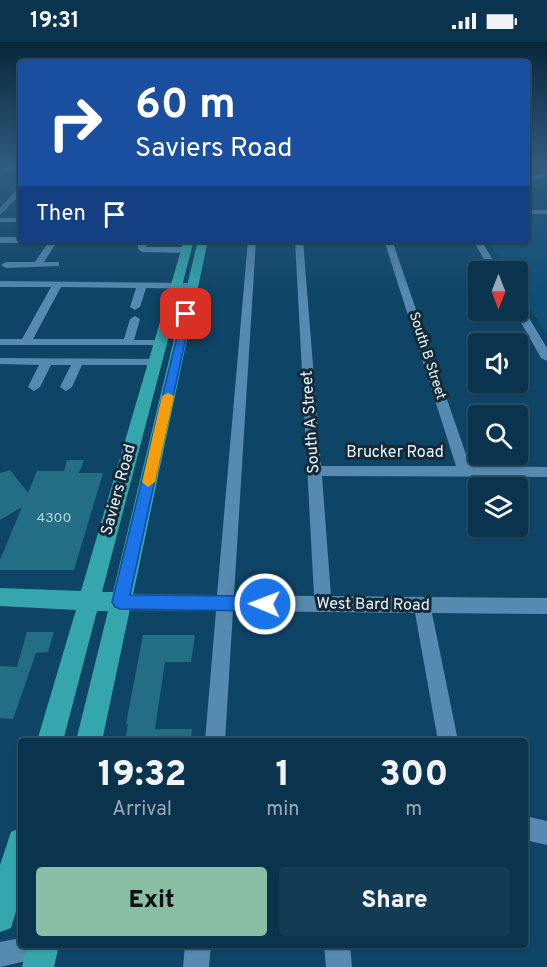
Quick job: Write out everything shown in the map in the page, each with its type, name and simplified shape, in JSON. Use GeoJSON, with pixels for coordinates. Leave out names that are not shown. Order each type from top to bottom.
{"type":"FeatureCollection","features":[{"type":"Feature","properties":{"kind":"main road","name":"Saviers Road"},"geometry":{"type":"LineString","coordinates":[[51,738],[156,352],[202,243]]}},
{"type":"Feature","properties":{"kind":"main road","name":"Saviers Road"},"geometry":{"type":"LineString","coordinates":[[90,738],[185,286],[188,245]]}},
{"type":"Feature","properties":{"kind":"main road","name":"West Bard Road"},"geometry":{"type":"LineString","coordinates":[[0,597],[120,602]]}},
{"type":"Feature","properties":{"kind":"main road"},"geometry":{"type":"LineString","coordinates":[[0,917],[18,853]]}},
{"type":"Feature","properties":{"kind":"street"},"geometry":{"type":"LineString","coordinates":[[530,212],[547,212]]}},
{"type":"Feature","properties":{"kind":"street"},"geometry":{"type":"LineString","coordinates":[[0,220],[18,220]]}},
{"type":"Feature","properties":{"kind":"street"},"geometry":{"type":"LineString","coordinates":[[0,240],[18,240]]}},
{"type":"Feature","properties":{"kind":"street"},"geometry":{"type":"LineString","coordinates":[[38,264],[52,243]]}},
{"type":"Feature","properties":{"kind":"street"},"geometry":{"type":"LineString","coordinates":[[141,243],[142,249],[188,245]]}},
{"type":"Feature","properties":{"kind":"street"},"geometry":{"type":"LineString","coordinates":[[215,738],[252,243]]}},
{"type":"Feature","properties":{"kind":"street","name":"South A Street"},"geometry":{"type":"LineString","coordinates":[[299,243],[323,604]]}},
{"type":"Feature","properties":{"kind":"street","name":"South B Street"},"geometry":{"type":"LineString","coordinates":[[389,243],[465,471]]}},
{"type":"Feature","properties":{"kind":"street"},"geometry":{"type":"LineString","coordinates":[[479,243],[489,261]]}},
{"type":"Feature","properties":{"kind":"street"},"geometry":{"type":"LineString","coordinates":[[6,265],[56,264],[44,284]]}},
{"type":"Feature","properties":{"kind":"street"},"geometry":{"type":"LineString","coordinates":[[0,284],[185,286]]}},
{"type":"Feature","properties":{"kind":"street"},"geometry":{"type":"LineString","coordinates":[[26,342],[58,284]]}},
{"type":"Feature","properties":{"kind":"street"},"geometry":{"type":"LineString","coordinates":[[135,307],[142,286]]}},
{"type":"Feature","properties":{"kind":"street"},"geometry":{"type":"LineString","coordinates":[[128,343],[135,319]]}},
{"type":"Feature","properties":{"kind":"street"},"geometry":{"type":"LineString","coordinates":[[526,321],[547,358]]}},
{"type":"Feature","properties":{"kind":"street"},"geometry":{"type":"LineString","coordinates":[[0,342],[128,343],[156,352]]}},
{"type":"Feature","properties":{"kind":"street"},"geometry":{"type":"LineString","coordinates":[[0,361],[78,362],[156,352]]}},
{"type":"Feature","properties":{"kind":"street"},"geometry":{"type":"LineString","coordinates":[[34,387],[47,361]]}},
{"type":"Feature","properties":{"kind":"street"},"geometry":{"type":"LineString","coordinates":[[66,387],[78,362]]}},
{"type":"Feature","properties":{"kind":"street","name":"Brucker Road"},"geometry":{"type":"LineString","coordinates":[[315,471],[547,472]]}},
{"type":"Feature","properties":{"kind":"street","name":"West Bard Road"},"geometry":{"type":"LineString","coordinates":[[120,602],[547,606]]}},
{"type":"Feature","properties":{"kind":"street"},"geometry":{"type":"LineString","coordinates":[[422,606],[447,738]]}},
{"type":"Feature","properties":{"kind":"street"},"geometry":{"type":"LineString","coordinates":[[528,829],[547,833]]}},
{"type":"Feature","properties":{"kind":"street"},"geometry":{"type":"LineString","coordinates":[[196,967],[198,948]]}},
{"type":"Feature","properties":{"kind":"street"},"geometry":{"type":"LineString","coordinates":[[337,948],[339,967]]}},
{"type":"Feature","properties":{"kind":"street"},"geometry":{"type":"LineString","coordinates":[[0,955],[42,953]]}},
{"type":"Feature","properties":{"kind":"shaded area"},"geometry":{"type":"Polygon","coordinates":[[[530,216],[547,216],[547,335],[528,304],[528,261],[501,261],[489,243],[530,243],[530,216]]]}},
{"type":"Feature","properties":{"kind":"building"},"geometry":{"type":"Polygon","coordinates":[[[67,460],[84,460],[79,473],[103,473],[74,570],[0,570],[0,560],[22,507],[0,520],[0,473],[10,470],[28,493],[37,471],[64,471],[67,460]]]}},
{"type":"Feature","properties":{"kind":"building"},"geometry":{"type":"Polygon","coordinates":[[[27,632],[54,632],[48,652],[36,653],[13,719],[0,718],[0,666],[17,667],[27,632]]]}},
{"type":"Feature","properties":{"kind":"building"},"geometry":{"type":"Polygon","coordinates":[[[143,635],[195,635],[191,662],[165,662],[155,729],[192,729],[191,738],[126,738],[128,724],[126,724],[143,635]]]}},
{"type":"Feature","properties":{"kind":"slow traffic"},"geometry":{"type":"LineString","coordinates":[[148,482],[168,396]]}},
{"type":"Feature","properties":{"kind":"route"},"geometry":{"type":"LineString","coordinates":[[186,314],[120,602],[265,604]]}}]}
